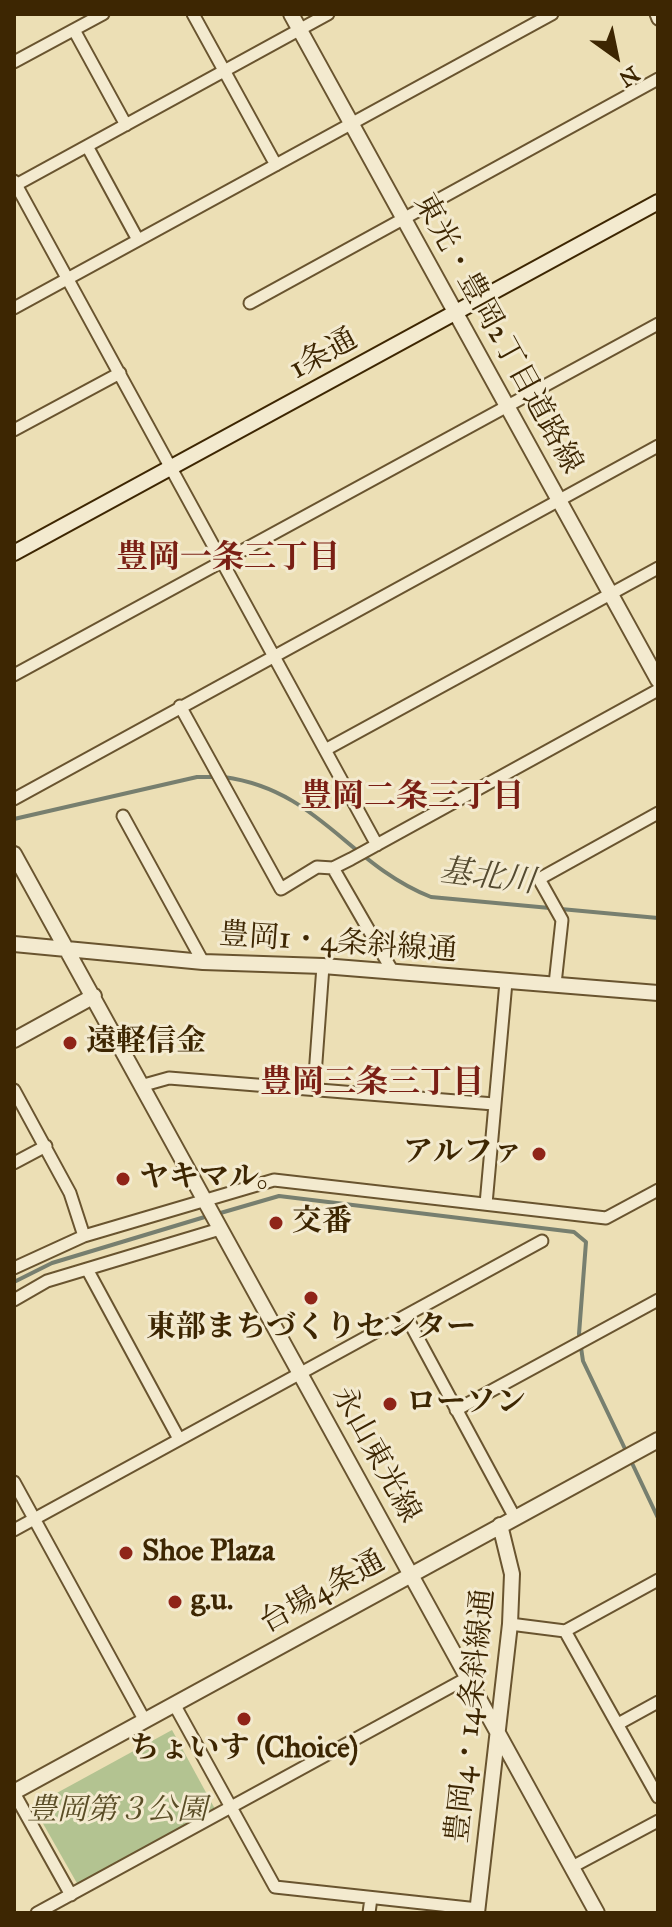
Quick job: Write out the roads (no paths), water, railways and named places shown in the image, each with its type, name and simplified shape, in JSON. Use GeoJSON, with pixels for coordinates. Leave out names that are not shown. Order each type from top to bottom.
{"type":"FeatureCollection","features":[{"type":"Feature","properties":{"kind":"street"},"geometry":{"type":"LineString","coordinates":[[14,62],[103,14]]}},
{"type":"Feature","properties":{"kind":"street"},"geometry":{"type":"LineString","coordinates":[[193,14],[276,165]]}},
{"type":"Feature","properties":{"kind":"street","name":"東光・豊岡2丁目道路線"},"geometry":{"type":"LineString","coordinates":[[291,14],[658,680]]}},
{"type":"Feature","properties":{"kind":"street"},"geometry":{"type":"LineString","coordinates":[[328,14],[15,184],[172,467],[325,750],[373,846]]}},
{"type":"Feature","properties":{"kind":"street"},"geometry":{"type":"LineString","coordinates":[[14,308],[552,14]]}},
{"type":"Feature","properties":{"kind":"street"},"geometry":{"type":"LineString","coordinates":[[74,30],[126,125]]}},
{"type":"Feature","properties":{"kind":"street"},"geometry":{"type":"LineString","coordinates":[[250,303],[658,79]]}},
{"type":"Feature","properties":{"kind":"street"},"geometry":{"type":"LineString","coordinates":[[87,146],[138,240]]}},
{"type":"Feature","properties":{"kind":"street","name":"1条通"},"geometry":{"type":"LineString","coordinates":[[14,553],[658,202]]}},
{"type":"Feature","properties":{"kind":"street"},"geometry":{"type":"LineString","coordinates":[[14,675],[658,324]]}},
{"type":"Feature","properties":{"kind":"street"},"geometry":{"type":"LineString","coordinates":[[14,430],[120,373]]}},
{"type":"Feature","properties":{"kind":"street"},"geometry":{"type":"LineString","coordinates":[[14,799],[658,446]]}},
{"type":"Feature","properties":{"kind":"street"},"geometry":{"type":"LineString","coordinates":[[325,750],[658,568]]}},
{"type":"Feature","properties":{"kind":"street"},"geometry":{"type":"LineString","coordinates":[[180,706],[281,889],[317,867],[333,868],[351,859],[658,690]]}},
{"type":"Feature","properties":{"kind":"street"},"geometry":{"type":"LineString","coordinates":[[555,984],[562,920],[539,879],[658,813]]}},
{"type":"Feature","properties":{"kind":"street"},"geometry":{"type":"LineString","coordinates":[[123,816],[203,962]]}},
{"type":"Feature","properties":{"kind":"street","name":"永山東光線"},"geometry":{"type":"LineString","coordinates":[[14,854],[144,1085],[597,1913]]}},
{"type":"Feature","properties":{"kind":"street"},"geometry":{"type":"LineString","coordinates":[[333,868],[393,972]]}},
{"type":"Feature","properties":{"kind":"street","name":"豊岡1・4条斜線通"},"geometry":{"type":"LineString","coordinates":[[14,944],[203,962],[323,966],[658,993]]}},
{"type":"Feature","properties":{"kind":"street"},"geometry":{"type":"LineString","coordinates":[[314,1089],[323,966]]}},
{"type":"Feature","properties":{"kind":"street"},"geometry":{"type":"LineString","coordinates":[[486,1204],[506,982]]}},
{"type":"Feature","properties":{"kind":"street"},"geometry":{"type":"LineString","coordinates":[[14,1040],[94,996]]}},
{"type":"Feature","properties":{"kind":"street"},"geometry":{"type":"LineString","coordinates":[[144,1085],[169,1078],[494,1104]]}},
{"type":"Feature","properties":{"kind":"street"},"geometry":{"type":"LineString","coordinates":[[14,1090],[70,1193],[84,1236]]}},
{"type":"Feature","properties":{"kind":"street"},"geometry":{"type":"LineString","coordinates":[[14,1163],[46,1146]]}},
{"type":"Feature","properties":{"kind":"street"},"geometry":{"type":"LineString","coordinates":[[14,1268],[84,1236],[274,1180],[606,1218],[658,1190]]}},
{"type":"Feature","properties":{"kind":"street"},"geometry":{"type":"LineString","coordinates":[[14,1300],[47,1281],[218,1225]]}},
{"type":"Feature","properties":{"kind":"street"},"geometry":{"type":"LineString","coordinates":[[14,1530],[542,1241]]}},
{"type":"Feature","properties":{"kind":"street"},"geometry":{"type":"LineString","coordinates":[[87,1269],[179,1439]]}},
{"type":"Feature","properties":{"kind":"street"},"geometry":{"type":"LineString","coordinates":[[456,1410],[658,1300]]}},
{"type":"Feature","properties":{"kind":"street"},"geometry":{"type":"LineString","coordinates":[[406,1316],[515,1518]]}},
{"type":"Feature","properties":{"kind":"street","name":"台場4条通"},"geometry":{"type":"LineString","coordinates":[[14,1793],[658,1440]]}},
{"type":"Feature","properties":{"kind":"street"},"geometry":{"type":"LineString","coordinates":[[14,1482],[145,1721]]}},
{"type":"Feature","properties":{"kind":"street","name":"豊岡4・14条斜線通"},"geometry":{"type":"LineString","coordinates":[[478,1911],[510,1624],[511,1563],[500,1525]]}},
{"type":"Feature","properties":{"kind":"street"},"geometry":{"type":"LineString","coordinates":[[510,1624],[565,1631],[658,1580]]}},
{"type":"Feature","properties":{"kind":"street"},"geometry":{"type":"LineString","coordinates":[[565,1631],[658,1797]]}},
{"type":"Feature","properties":{"kind":"street"},"geometry":{"type":"LineString","coordinates":[[37,1913],[467,1678]]}},
{"type":"Feature","properties":{"kind":"street"},"geometry":{"type":"LineString","coordinates":[[618,1724],[658,1702]]}},
{"type":"Feature","properties":{"kind":"street"},"geometry":{"type":"LineString","coordinates":[[174,1704],[275,1887],[478,1911]]}},
{"type":"Feature","properties":{"kind":"street"},"geometry":{"type":"LineString","coordinates":[[14,1793],[71,1895]]}},
{"type":"Feature","properties":{"kind":"street"},"geometry":{"type":"LineString","coordinates":[[572,1867],[658,1821]]}},
{"type":"Feature","properties":{"kind":"street"},"geometry":{"type":"LineString","coordinates":[[369,1913],[371,1898]]}},
{"type":"Feature","properties":{"kind":"waterway","name":"基北川"},"geometry":{"type":"LineString","coordinates":[[14,819],[197,777],[215,777]]}},
{"type":"Feature","properties":{"kind":"waterway","name":"基北川"},"geometry":{"type":"LineString","coordinates":[[224,777],[257,785],[285,797],[309,812],[377,866],[431,897],[658,918]]}},
{"type":"Feature","properties":{"kind":"waterway"},"geometry":{"type":"LineString","coordinates":[[217,1214],[279,1196],[574,1232],[586,1242],[579,1334],[583,1361],[627,1453]]}},
{"type":"Feature","properties":{"kind":"waterway"},"geometry":{"type":"LineString","coordinates":[[14,1282],[52,1263],[208,1216]]}},
{"type":"Feature","properties":{"kind":"waterway"},"geometry":{"type":"LineString","coordinates":[[631,1461],[658,1518]]}},
{"type":"Feature","properties":{"kind":"place","name":"遠軽信金"},"geometry":{"type":"Point","coordinates":[70,1043]}},
{"type":"Feature","properties":{"kind":"place","name":"アルファ"},"geometry":{"type":"Point","coordinates":[539,1154]}},
{"type":"Feature","properties":{"kind":"place","name":"ヤキマル。"},"geometry":{"type":"Point","coordinates":[123,1179]}},
{"type":"Feature","properties":{"kind":"place","name":"交番"},"geometry":{"type":"Point","coordinates":[276,1223]}},
{"type":"Feature","properties":{"kind":"place","name":"東部まちづくりセンター"},"geometry":{"type":"Point","coordinates":[311,1298]}},
{"type":"Feature","properties":{"kind":"place","name":"ローソン"},"geometry":{"type":"Point","coordinates":[390,1404]}},
{"type":"Feature","properties":{"kind":"place","name":"Shoe Plaza"},"geometry":{"type":"Point","coordinates":[126,1553]}},
{"type":"Feature","properties":{"kind":"place","name":"g.u."},"geometry":{"type":"Point","coordinates":[175,1602]}},
{"type":"Feature","properties":{"kind":"place","name":"ちょいす (Choice)"},"geometry":{"type":"Point","coordinates":[244,1719]}},
{"type":"Feature","properties":{"kind":"district","name":"豊岡一条三丁目"},"geometry":{"type":"Point","coordinates":[228,559]}},
{"type":"Feature","properties":{"kind":"district","name":"豊岡二条三丁目"},"geometry":{"type":"Point","coordinates":[412,798]}},
{"type":"Feature","properties":{"kind":"district","name":"豊岡三条三丁目"},"geometry":{"type":"Point","coordinates":[372,1084]}},
{"type":"Feature","properties":{"kind":"park label","name":"豊岡第３公園"},"geometry":{"type":"Point","coordinates":[117,1812]}}]}
